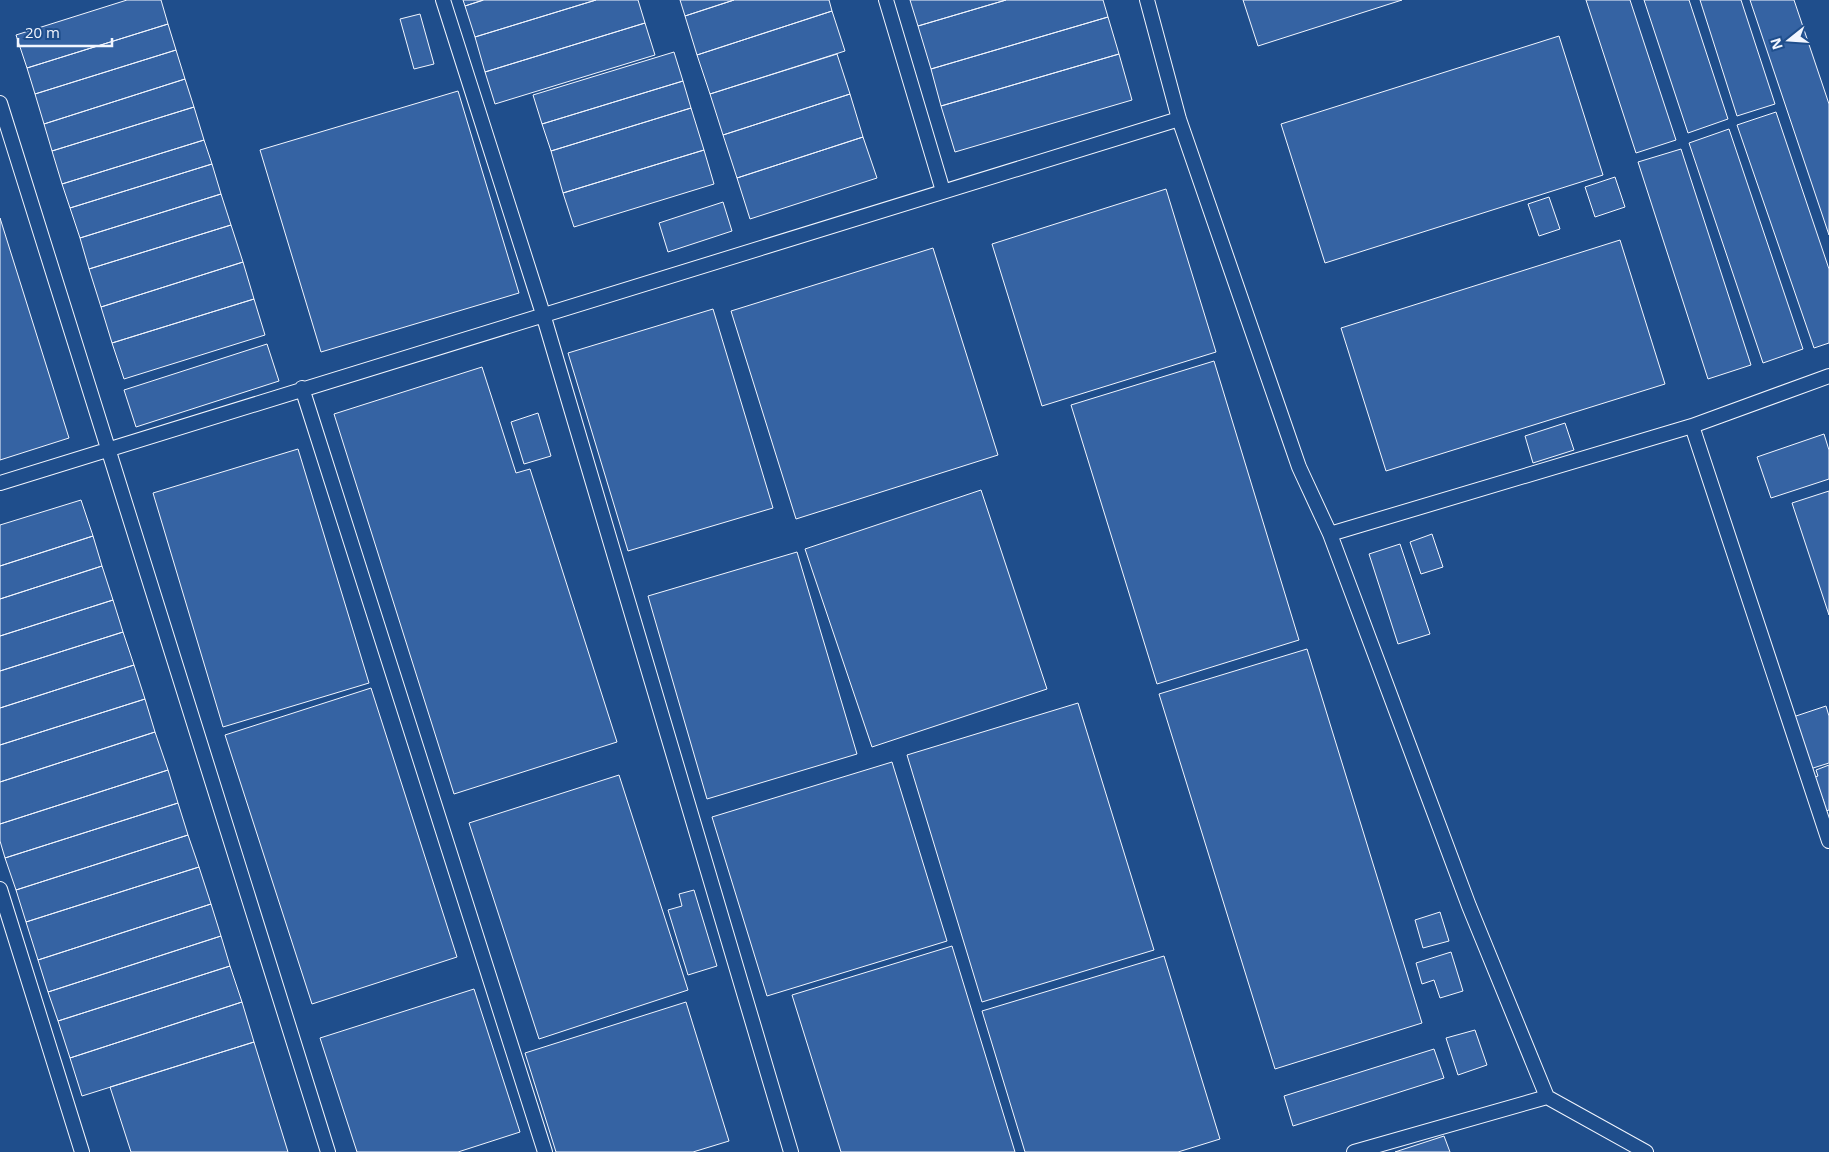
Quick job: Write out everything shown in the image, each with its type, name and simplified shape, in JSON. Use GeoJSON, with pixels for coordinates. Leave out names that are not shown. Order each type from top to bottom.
{"type":"FeatureCollection","features":[{"type":"Feature","properties":{"kind":"lane"},"geometry":{"type":"LineString","coordinates":[[443,0],[543,314],[790,1152]]}},
{"type":"Feature","properties":{"kind":"lane"},"geometry":{"type":"LineString","coordinates":[[886,0],[943,190]]}},
{"type":"Feature","properties":{"kind":"lane"},"geometry":{"type":"LineString","coordinates":[[1147,0],[1179,118],[1299,467],[1330,534],[1469,906],[1547,1097],[1646,1152]]}},
{"type":"Feature","properties":{"kind":"lane"},"geometry":{"type":"LineString","coordinates":[[0,103],[328,1152]]}},
{"type":"Feature","properties":{"kind":"lane"},"geometry":{"type":"LineString","coordinates":[[0,483],[1179,118]]}},
{"type":"Feature","properties":{"kind":"lane"},"geometry":{"type":"LineString","coordinates":[[1330,534],[1692,426],[1829,376]]}},
{"type":"Feature","properties":{"kind":"lane"},"geometry":{"type":"LineString","coordinates":[[302,388],[545,1152]]}},
{"type":"Feature","properties":{"kind":"lane"},"geometry":{"type":"LineString","coordinates":[[1692,426],[1829,841]]}},
{"type":"Feature","properties":{"kind":"lane"},"geometry":{"type":"LineString","coordinates":[[0,889],[82,1152]]}},
{"type":"Feature","properties":{"kind":"lane"},"geometry":{"type":"LineString","coordinates":[[1354,1152],[1547,1097]]}},
{"type":"Feature","properties":{"kind":"building"},"geometry":{"type":"Polygon","coordinates":[[[127,0],[161,0],[168,24],[27,68],[16,35],[127,0]]]}},
{"type":"Feature","properties":{"kind":"building"},"geometry":{"type":"Polygon","coordinates":[[[463,0],[483,0],[465,6],[463,0]]]}},
{"type":"Feature","properties":{"kind":"building"},"geometry":{"type":"Polygon","coordinates":[[[484,0],[596,0],[475,37],[465,6],[484,0]]]}},
{"type":"Feature","properties":{"kind":"building"},"geometry":{"type":"Polygon","coordinates":[[[596,0],[638,0],[645,23],[485,72],[475,37],[596,0]]]}},
{"type":"Feature","properties":{"kind":"building"},"geometry":{"type":"Polygon","coordinates":[[[680,0],[734,0],[685,16],[680,0]]]}},
{"type":"Feature","properties":{"kind":"building"},"geometry":{"type":"Polygon","coordinates":[[[734,0],[829,0],[832,11],[697,55],[685,16],[734,0]]]}},
{"type":"Feature","properties":{"kind":"building"},"geometry":{"type":"Polygon","coordinates":[[[910,0],[1006,0],[918,26],[910,0]]]}},
{"type":"Feature","properties":{"kind":"building"},"geometry":{"type":"Polygon","coordinates":[[[1006,0],[1103,0],[1108,17],[931,69],[918,26],[1006,0]]]}},
{"type":"Feature","properties":{"kind":"building"},"geometry":{"type":"Polygon","coordinates":[[[1243,0],[1402,0],[1258,46],[1243,0]]]}},
{"type":"Feature","properties":{"kind":"building"},"geometry":{"type":"Polygon","coordinates":[[[1586,0],[1630,0],[1676,140],[1636,153],[1586,0]]]}},
{"type":"Feature","properties":{"kind":"building"},"geometry":{"type":"Polygon","coordinates":[[[1644,0],[1689,0],[1728,119],[1688,133],[1644,0]]]}},
{"type":"Feature","properties":{"kind":"building"},"geometry":{"type":"Polygon","coordinates":[[[1700,0],[1741,0],[1775,104],[1737,116],[1700,0]]]}},
{"type":"Feature","properties":{"kind":"building"},"geometry":{"type":"Polygon","coordinates":[[[1750,0],[1794,0],[1829,104],[1829,235],[1750,0]]]}},
{"type":"Feature","properties":{"kind":"building"},"geometry":{"type":"Polygon","coordinates":[[[832,11],[845,51],[710,94],[697,55],[832,11]]]}},
{"type":"Feature","properties":{"kind":"building"},"geometry":{"type":"Polygon","coordinates":[[[420,14],[434,64],[414,69],[400,19],[420,14]]]}},
{"type":"Feature","properties":{"kind":"building"},"geometry":{"type":"Polygon","coordinates":[[[1108,17],[1119,54],[941,106],[931,69],[1108,17]]]}},
{"type":"Feature","properties":{"kind":"building"},"geometry":{"type":"Polygon","coordinates":[[[645,23],[655,55],[495,104],[485,72],[645,23]]]}},
{"type":"Feature","properties":{"kind":"building"},"geometry":{"type":"Polygon","coordinates":[[[168,24],[176,50],[35,94],[27,68],[168,24]]]}},
{"type":"Feature","properties":{"kind":"building"},"geometry":{"type":"Polygon","coordinates":[[[1559,36],[1603,175],[1325,263],[1281,124],[1559,36]]]}},
{"type":"Feature","properties":{"kind":"building"},"geometry":{"type":"Polygon","coordinates":[[[176,50],[185,79],[44,124],[35,94],[176,50]]]}},
{"type":"Feature","properties":{"kind":"building"},"geometry":{"type":"Polygon","coordinates":[[[674,52],[683,81],[542,124],[533,95],[674,52]]]}},
{"type":"Feature","properties":{"kind":"building"},"geometry":{"type":"Polygon","coordinates":[[[837,54],[850,94],[723,135],[710,94],[837,54]]]}},
{"type":"Feature","properties":{"kind":"building"},"geometry":{"type":"Polygon","coordinates":[[[1119,54],[1132,100],[955,152],[941,106],[1119,54]]]}},
{"type":"Feature","properties":{"kind":"building"},"geometry":{"type":"Polygon","coordinates":[[[185,79],[194,107],[52,151],[44,124],[185,79]]]}},
{"type":"Feature","properties":{"kind":"building"},"geometry":{"type":"Polygon","coordinates":[[[683,81],[691,108],[551,151],[542,124],[683,81]]]}},
{"type":"Feature","properties":{"kind":"building"},"geometry":{"type":"Polygon","coordinates":[[[458,91],[519,293],[321,352],[260,150],[458,91]]]}},
{"type":"Feature","properties":{"kind":"building"},"geometry":{"type":"Polygon","coordinates":[[[850,94],[863,137],[737,178],[723,135],[850,94]]]}},
{"type":"Feature","properties":{"kind":"building"},"geometry":{"type":"Polygon","coordinates":[[[194,107],[204,140],[62,184],[52,151],[194,107]]]}},
{"type":"Feature","properties":{"kind":"building"},"geometry":{"type":"Polygon","coordinates":[[[691,108],[704,150],[563,193],[551,151],[691,108]]]}},
{"type":"Feature","properties":{"kind":"building"},"geometry":{"type":"Polygon","coordinates":[[[1776,112],[1829,269],[1829,343],[1814,348],[1737,125],[1776,112]]]}},
{"type":"Feature","properties":{"kind":"building"},"geometry":{"type":"Polygon","coordinates":[[[1729,129],[1803,349],[1763,363],[1689,143],[1729,129]]]}},
{"type":"Feature","properties":{"kind":"building"},"geometry":{"type":"Polygon","coordinates":[[[863,137],[877,178],[750,219],[737,178],[863,137]]]}},
{"type":"Feature","properties":{"kind":"building"},"geometry":{"type":"Polygon","coordinates":[[[204,140],[212,164],[70,208],[62,184],[204,140]]]}},
{"type":"Feature","properties":{"kind":"building"},"geometry":{"type":"Polygon","coordinates":[[[1681,149],[1751,365],[1708,379],[1638,162],[1681,149]]]}},
{"type":"Feature","properties":{"kind":"building"},"geometry":{"type":"Polygon","coordinates":[[[704,150],[714,184],[574,227],[563,193],[704,150]]]}},
{"type":"Feature","properties":{"kind":"building"},"geometry":{"type":"Polygon","coordinates":[[[212,164],[221,194],[80,238],[70,208],[212,164]]]}},
{"type":"Feature","properties":{"kind":"building"},"geometry":{"type":"Polygon","coordinates":[[[1615,177],[1625,207],[1595,217],[1585,187],[1615,177]]]}},
{"type":"Feature","properties":{"kind":"building"},"geometry":{"type":"Polygon","coordinates":[[[1166,189],[1216,352],[1042,406],[992,244],[1166,189]]]}},
{"type":"Feature","properties":{"kind":"building"},"geometry":{"type":"Polygon","coordinates":[[[221,194],[231,225],[89,269],[80,238],[221,194]]]}},
{"type":"Feature","properties":{"kind":"building"},"geometry":{"type":"Polygon","coordinates":[[[1549,197],[1560,229],[1539,236],[1528,204],[1549,197]]]}},
{"type":"Feature","properties":{"kind":"building"},"geometry":{"type":"Polygon","coordinates":[[[723,202],[732,231],[668,252],[659,223],[723,202]]]}},
{"type":"Feature","properties":{"kind":"building"},"geometry":{"type":"Polygon","coordinates":[[[0,218],[69,438],[0,460],[0,218]]]}},
{"type":"Feature","properties":{"kind":"building"},"geometry":{"type":"Polygon","coordinates":[[[231,225],[243,262],[101,307],[89,269],[231,225]]]}},
{"type":"Feature","properties":{"kind":"building"},"geometry":{"type":"Polygon","coordinates":[[[1620,240],[1665,384],[1386,471],[1341,328],[1620,240]]]}},
{"type":"Feature","properties":{"kind":"building"},"geometry":{"type":"Polygon","coordinates":[[[933,248],[998,455],[796,519],[731,311],[933,248]]]}},
{"type":"Feature","properties":{"kind":"building"},"geometry":{"type":"Polygon","coordinates":[[[243,262],[254,299],[112,343],[101,307],[243,262]]]}},
{"type":"Feature","properties":{"kind":"building"},"geometry":{"type":"Polygon","coordinates":[[[254,299],[265,335],[124,379],[112,343],[254,299]]]}},
{"type":"Feature","properties":{"kind":"building"},"geometry":{"type":"Polygon","coordinates":[[[713,309],[773,508],[628,551],[568,353],[713,309]]]}},
{"type":"Feature","properties":{"kind":"building"},"geometry":{"type":"Polygon","coordinates":[[[267,344],[279,381],[136,427],[124,390],[267,344]]]}},
{"type":"Feature","properties":{"kind":"building"},"geometry":{"type":"Polygon","coordinates":[[[1214,361],[1299,640],[1157,684],[1071,405],[1214,361]]]}},
{"type":"Feature","properties":{"kind":"building"},"geometry":{"type":"Polygon","coordinates":[[[482,367],[516,473],[530,469],[617,742],[454,794],[334,414],[482,367]]]}},
{"type":"Feature","properties":{"kind":"building"},"geometry":{"type":"Polygon","coordinates":[[[538,413],[551,456],[524,464],[511,422],[538,413]]]}},
{"type":"Feature","properties":{"kind":"building"},"geometry":{"type":"Polygon","coordinates":[[[1565,423],[1574,450],[1533,463],[1525,436],[1565,423]]]}},
{"type":"Feature","properties":{"kind":"building"},"geometry":{"type":"Polygon","coordinates":[[[1824,434],[1829,450],[1829,479],[1771,498],[1757,457],[1824,434]]]}},
{"type":"Feature","properties":{"kind":"building"},"geometry":{"type":"Polygon","coordinates":[[[298,449],[369,683],[223,727],[153,493],[298,449]]]}},
{"type":"Feature","properties":{"kind":"building"},"geometry":{"type":"Polygon","coordinates":[[[981,490],[1047,689],[872,747],[805,549],[981,490]]]}},
{"type":"Feature","properties":{"kind":"building"},"geometry":{"type":"Polygon","coordinates":[[[1829,491],[1829,615],[1792,503],[1829,491]]]}},
{"type":"Feature","properties":{"kind":"building"},"geometry":{"type":"Polygon","coordinates":[[[81,500],[93,536],[0,566],[0,525],[81,500]]]}},
{"type":"Feature","properties":{"kind":"building"},"geometry":{"type":"Polygon","coordinates":[[[1432,534],[1443,567],[1421,574],[1410,542],[1432,534]]]}},
{"type":"Feature","properties":{"kind":"building"},"geometry":{"type":"Polygon","coordinates":[[[93,536],[102,566],[0,599],[0,566],[93,536]]]}},
{"type":"Feature","properties":{"kind":"building"},"geometry":{"type":"Polygon","coordinates":[[[1400,544],[1430,634],[1398,644],[1369,554],[1400,544]]]}},
{"type":"Feature","properties":{"kind":"building"},"geometry":{"type":"Polygon","coordinates":[[[797,552],[857,754],[707,799],[648,596],[797,552]]]}},
{"type":"Feature","properties":{"kind":"building"},"geometry":{"type":"Polygon","coordinates":[[[102,566],[113,600],[0,636],[0,599],[102,566]]]}},
{"type":"Feature","properties":{"kind":"building"},"geometry":{"type":"Polygon","coordinates":[[[113,600],[123,632],[0,671],[0,636],[113,600]]]}},
{"type":"Feature","properties":{"kind":"building"},"geometry":{"type":"Polygon","coordinates":[[[123,632],[134,665],[0,708],[0,671],[123,632]]]}},
{"type":"Feature","properties":{"kind":"building"},"geometry":{"type":"Polygon","coordinates":[[[1307,649],[1422,1023],[1275,1069],[1159,694],[1307,649]]]}},
{"type":"Feature","properties":{"kind":"building"},"geometry":{"type":"Polygon","coordinates":[[[134,665],[145,699],[0,745],[0,708],[134,665]]]}},
{"type":"Feature","properties":{"kind":"building"},"geometry":{"type":"Polygon","coordinates":[[[371,688],[457,957],[312,1004],[225,735],[371,688]]]}},
{"type":"Feature","properties":{"kind":"building"},"geometry":{"type":"Polygon","coordinates":[[[145,699],[155,732],[0,782],[0,745],[145,699]]]}},
{"type":"Feature","properties":{"kind":"building"},"geometry":{"type":"Polygon","coordinates":[[[1078,703],[1154,950],[982,1002],[907,755],[1078,703]]]}},
{"type":"Feature","properties":{"kind":"building"},"geometry":{"type":"Polygon","coordinates":[[[1826,706],[1829,716],[1829,763],[1810,769],[1793,717],[1826,706]]]}},
{"type":"Feature","properties":{"kind":"building"},"geometry":{"type":"Polygon","coordinates":[[[155,732],[168,770],[0,824],[0,782],[155,732]]]}},
{"type":"Feature","properties":{"kind":"building"},"geometry":{"type":"Polygon","coordinates":[[[892,762],[947,941],[767,996],[712,817],[892,762]]]}},
{"type":"Feature","properties":{"kind":"building"},"geometry":{"type":"Polygon","coordinates":[[[1829,765],[1829,810],[1826,811],[1823,799],[1817,800],[1810,779],[1818,776],[1816,770],[1829,765]]]}},
{"type":"Feature","properties":{"kind":"building"},"geometry":{"type":"Polygon","coordinates":[[[168,770],[178,803],[5,858],[0,841],[0,824],[168,770]]]}},
{"type":"Feature","properties":{"kind":"building"},"geometry":{"type":"Polygon","coordinates":[[[619,775],[688,990],[539,1039],[469,823],[619,775]]]}},
{"type":"Feature","properties":{"kind":"building"},"geometry":{"type":"Polygon","coordinates":[[[178,803],[188,835],[16,890],[5,858],[178,803]]]}},
{"type":"Feature","properties":{"kind":"building"},"geometry":{"type":"Polygon","coordinates":[[[188,835],[199,867],[26,922],[16,890],[188,835]]]}},
{"type":"Feature","properties":{"kind":"building"},"geometry":{"type":"Polygon","coordinates":[[[199,867],[211,904],[38,960],[26,922],[199,867]]]}},
{"type":"Feature","properties":{"kind":"building"},"geometry":{"type":"Polygon","coordinates":[[[694,890],[717,966],[688,975],[668,910],[682,906],[679,894],[694,890]]]}},
{"type":"Feature","properties":{"kind":"building"},"geometry":{"type":"Polygon","coordinates":[[[211,904],[221,936],[48,992],[38,960],[211,904]]]}},
{"type":"Feature","properties":{"kind":"building"},"geometry":{"type":"Polygon","coordinates":[[[1440,912],[1449,941],[1423,948],[1415,920],[1440,912]]]}},
{"type":"Feature","properties":{"kind":"building"},"geometry":{"type":"Polygon","coordinates":[[[221,936],[230,966],[58,1021],[48,992],[221,936]]]}},
{"type":"Feature","properties":{"kind":"building"},"geometry":{"type":"Polygon","coordinates":[[[952,946],[1015,1152],[841,1152],[792,995],[952,946]]]}},
{"type":"Feature","properties":{"kind":"building"},"geometry":{"type":"Polygon","coordinates":[[[1451,952],[1463,991],[1440,998],[1434,980],[1422,984],[1416,963],[1451,952]]]}},
{"type":"Feature","properties":{"kind":"building"},"geometry":{"type":"Polygon","coordinates":[[[1164,956],[1220,1139],[1178,1152],[1025,1152],[982,1011],[1164,956]]]}},
{"type":"Feature","properties":{"kind":"building"},"geometry":{"type":"Polygon","coordinates":[[[230,966],[242,1002],[70,1058],[58,1021],[230,966]]]}},
{"type":"Feature","properties":{"kind":"building"},"geometry":{"type":"Polygon","coordinates":[[[474,989],[520,1132],[458,1152],[357,1152],[320,1038],[474,989]]]}},
{"type":"Feature","properties":{"kind":"building"},"geometry":{"type":"Polygon","coordinates":[[[242,1002],[254,1042],[82,1096],[70,1058],[242,1002]]]}},
{"type":"Feature","properties":{"kind":"building"},"geometry":{"type":"Polygon","coordinates":[[[686,1002],[729,1141],[693,1152],[556,1152],[525,1053],[686,1002]]]}},
{"type":"Feature","properties":{"kind":"building"},"geometry":{"type":"Polygon","coordinates":[[[1475,1030],[1487,1065],[1458,1075],[1446,1038],[1475,1030]]]}},
{"type":"Feature","properties":{"kind":"building"},"geometry":{"type":"Polygon","coordinates":[[[254,1042],[288,1152],[131,1152],[110,1087],[254,1042]]]}},
{"type":"Feature","properties":{"kind":"building"},"geometry":{"type":"Polygon","coordinates":[[[1434,1049],[1444,1078],[1293,1126],[1284,1096],[1434,1049]]]}},
{"type":"Feature","properties":{"kind":"building"},"geometry":{"type":"Polygon","coordinates":[[[1444,1136],[1450,1152],[1395,1152],[1444,1136]]]}}]}
